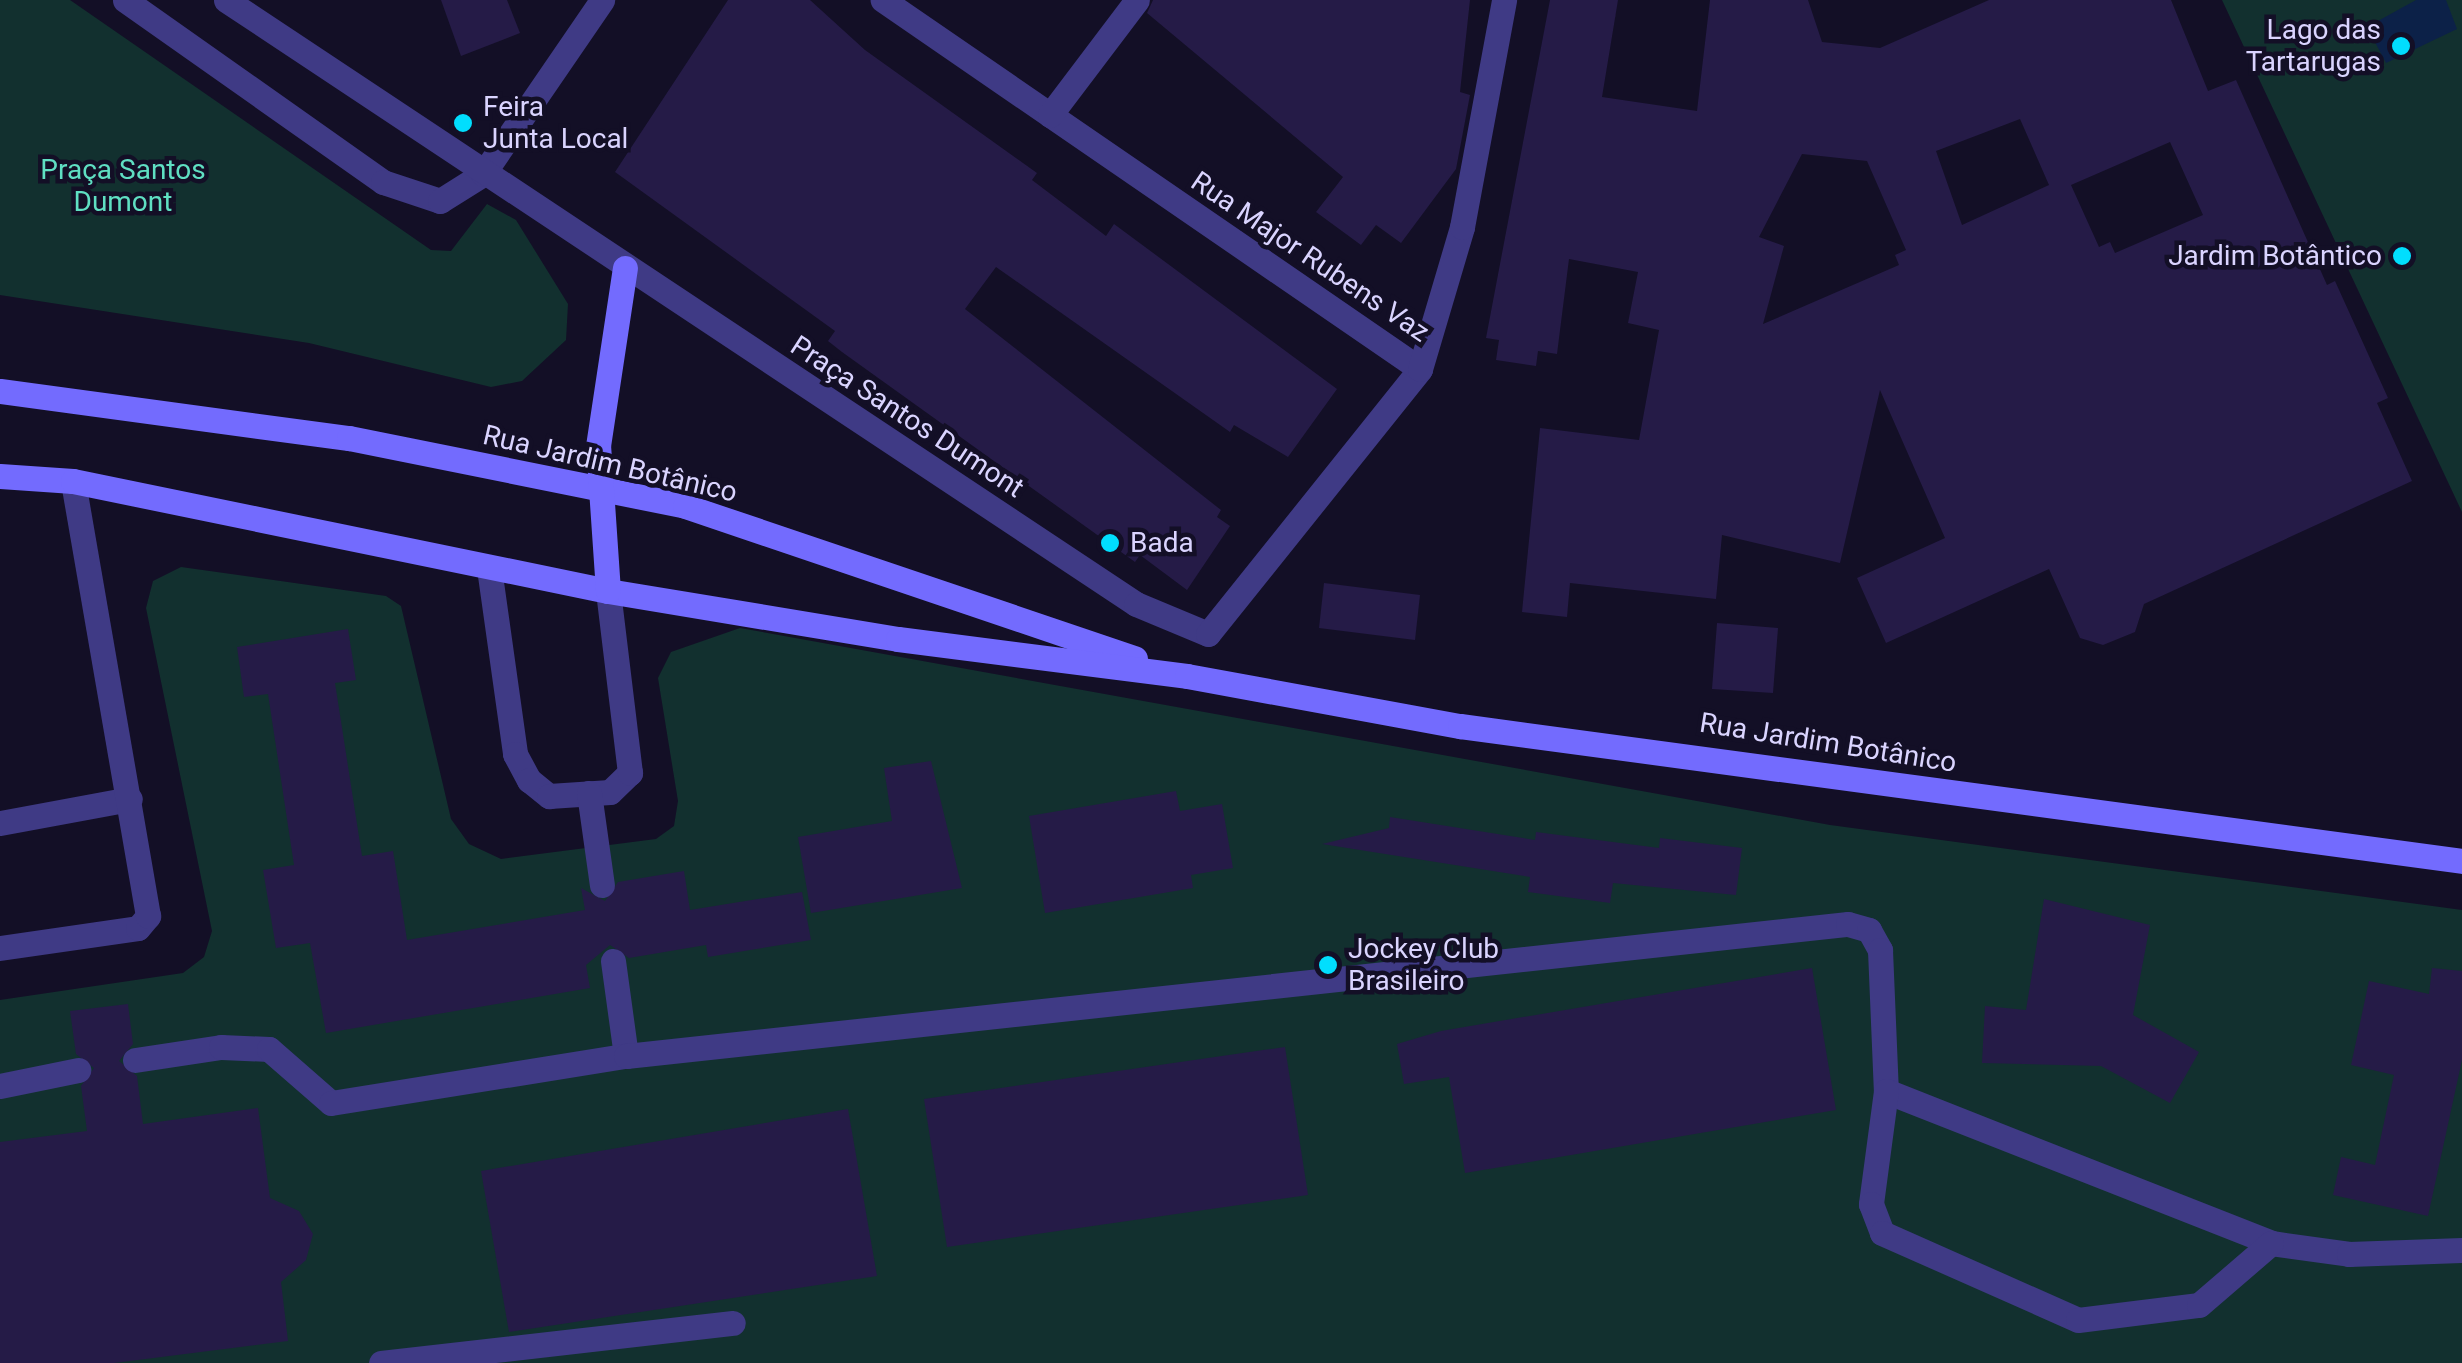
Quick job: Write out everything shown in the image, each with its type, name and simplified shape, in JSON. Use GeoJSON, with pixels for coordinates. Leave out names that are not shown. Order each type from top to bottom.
{"type":"FeatureCollection","features":[{"type":"Feature","properties":{"kind":"main road"},"geometry":{"type":"LineString","coordinates":[[608,591],[598,488],[625,268]]}},
{"type":"Feature","properties":{"kind":"main road","name":"Rua Jardim Botânico"},"geometry":{"type":"LineString","coordinates":[[0,390],[349,438],[684,506],[1187,676]]}},
{"type":"Feature","properties":{"kind":"main road","name":"Rua Jardim Botânico"},"geometry":{"type":"LineString","coordinates":[[0,476],[73,481],[608,591],[1187,676],[1460,726],[2462,861]]}},
{"type":"Feature","properties":{"kind":"street"},"geometry":{"type":"LineString","coordinates":[[125,0],[409,195],[440,201],[483,174],[602,0]]}},
{"type":"Feature","properties":{"kind":"street","name":"Praça Santos Dumont"},"geometry":{"type":"LineString","coordinates":[[226,0],[1136,604],[1204,633]]}},
{"type":"Feature","properties":{"kind":"street","name":"Rua Major Rubens Vaz"},"geometry":{"type":"LineString","coordinates":[[883,0],[1420,369],[1204,633]]}},
{"type":"Feature","properties":{"kind":"street"},"geometry":{"type":"LineString","coordinates":[[1050,115],[1137,0]]}},
{"type":"Feature","properties":{"kind":"street"},"geometry":{"type":"LineString","coordinates":[[1420,369],[1462,228],[1504,0]]}},
{"type":"Feature","properties":{"kind":"street"},"geometry":{"type":"LineString","coordinates":[[0,948],[138,928],[148,916],[73,481]]}},
{"type":"Feature","properties":{"kind":"street"},"geometry":{"type":"LineString","coordinates":[[489,568],[516,754],[528,780],[550,796],[589,794],[620,783],[632,751],[608,591]]}},
{"type":"Feature","properties":{"kind":"street"},"geometry":{"type":"LineString","coordinates":[[589,794],[602,885]]}},
{"type":"Feature","properties":{"kind":"street"},"geometry":{"type":"LineString","coordinates":[[0,823],[130,799]]}},
{"type":"Feature","properties":{"kind":"street"},"geometry":{"type":"LineString","coordinates":[[135,1060],[222,1047],[269,1050],[331,1103],[626,1056],[1848,924],[1868,930],[1880,950],[1886,1091],[1871,1204],[1882,1234],[2078,1320],[2199,1305],[2271,1244]]}},
{"type":"Feature","properties":{"kind":"street"},"geometry":{"type":"LineString","coordinates":[[613,960],[626,1056]]}},
{"type":"Feature","properties":{"kind":"street"},"geometry":{"type":"LineString","coordinates":[[0,1086],[78,1070]]}},
{"type":"Feature","properties":{"kind":"street"},"geometry":{"type":"LineString","coordinates":[[1886,1091],[2271,1244],[2349,1254],[2462,1250]]}},
{"type":"Feature","properties":{"kind":"street"},"geometry":{"type":"LineString","coordinates":[[381,1363],[733,1322]]}},
{"type":"Feature","properties":{"kind":"green space","name":"Praça Santos Dumont"},"geometry":{"type":"Polygon","coordinates":[[[0,0],[70,0],[431,250],[451,251],[487,204],[516,220],[568,304],[566,340],[522,381],[491,387],[309,343],[0,295],[0,0]]]}},
{"type":"Feature","properties":{"kind":"green space","name":"Jardim Botântico"},"geometry":{"type":"Polygon","coordinates":[[[2222,0],[2462,0],[2462,512],[2222,0]]]}},
{"type":"Feature","properties":{"kind":"green space","name":"Jockey Club Brasileiro"},"geometry":{"type":"Polygon","coordinates":[[[181,567],[386,596],[401,606],[451,819],[469,844],[501,859],[656,839],[674,826],[678,801],[658,678],[671,652],[740,628],[1830,825],[2462,910],[2462,1363],[0,1363],[0,1000],[183,973],[204,957],[212,931],[146,608],[153,581],[181,567]]]}},
{"type":"Feature","properties":{"kind":"water","name":"Lago das Tartarugas"},"geometry":{"type":"Polygon","coordinates":[[[2416,0],[2446,0],[2457,29],[2386,63],[2367,27],[2416,0]]]}},
{"type":"Feature","properties":{"kind":"building"},"geometry":{"type":"Polygon","coordinates":[[[441,0],[507,0],[520,33],[461,56],[441,0]]]}},
{"type":"Feature","properties":{"kind":"building"},"geometry":{"type":"Polygon","coordinates":[[[728,0],[810,0],[865,50],[1037,173],[1032,180],[1106,236],[1114,224],[1337,389],[1288,457],[1234,425],[1230,432],[996,267],[965,309],[1221,510],[1217,517],[1230,526],[1187,590],[1140,555],[1135,562],[842,352],[828,341],[835,331],[615,172],[728,0]]]}},
{"type":"Feature","properties":{"kind":"building"},"geometry":{"type":"Polygon","coordinates":[[[1153,0],[1470,0],[1460,92],[1470,95],[1456,169],[1401,243],[1376,225],[1361,245],[1316,212],[1343,177],[1147,13],[1153,0]]]}},
{"type":"Feature","properties":{"kind":"building"},"geometry":{"type":"Polygon","coordinates":[[[1550,0],[1618,0],[1602,97],[1697,111],[1710,0],[1808,0],[1822,42],[1880,48],[1989,0],[2171,0],[2208,91],[2236,80],[2327,285],[2335,281],[2388,398],[2377,403],[2412,481],[2144,604],[2135,632],[2103,645],[2080,638],[2049,569],[1886,643],[1857,578],[1945,538],[1880,390],[1840,563],[1722,535],[1716,599],[1570,583],[1567,617],[1522,612],[1540,428],[1639,440],[1659,330],[1628,323],[1638,272],[1569,259],[1557,354],[1538,351],[1536,366],[1496,360],[1499,340],[1486,338],[1550,0]],[[2020,119],[1936,151],[1962,225],[2049,185],[2020,119]],[[2170,142],[2071,185],[2099,247],[2110,242],[2115,253],[2203,215],[2170,142]],[[1802,154],[1759,237],[1784,246],[1763,324],[1899,265],[1895,255],[1906,250],[1867,161],[1802,154]]]}},
{"type":"Feature","properties":{"kind":"building"},"geometry":{"type":"Polygon","coordinates":[[[1324,583],[1420,595],[1415,640],[1319,628],[1324,583]]]}},
{"type":"Feature","properties":{"kind":"building"},"geometry":{"type":"Polygon","coordinates":[[[1717,623],[1778,628],[1773,693],[1712,689],[1717,623]]]}},
{"type":"Feature","properties":{"kind":"building"},"geometry":{"type":"Polygon","coordinates":[[[348,629],[356,680],[335,683],[362,856],[393,851],[407,940],[585,910],[581,888],[605,901],[618,882],[684,871],[690,910],[802,892],[811,940],[708,957],[706,945],[629,958],[610,945],[586,965],[590,988],[326,1033],[310,943],[276,948],[263,870],[294,865],[268,694],[244,697],[237,647],[348,629]]]}},
{"type":"Feature","properties":{"kind":"building"},"geometry":{"type":"Polygon","coordinates":[[[931,761],[962,888],[811,913],[798,837],[892,821],[884,768],[931,761]]]}},
{"type":"Feature","properties":{"kind":"building"},"geometry":{"type":"Polygon","coordinates":[[[1176,791],[1180,811],[1222,804],[1233,868],[1191,875],[1193,888],[1045,913],[1029,816],[1176,791]]]}},
{"type":"Feature","properties":{"kind":"building"},"geometry":{"type":"Polygon","coordinates":[[[1390,817],[1535,840],[1536,832],[1659,848],[1660,838],[1742,848],[1736,895],[1613,883],[1610,903],[1528,892],[1530,877],[1322,844],[1389,828],[1390,817]]]}},
{"type":"Feature","properties":{"kind":"building"},"geometry":{"type":"Polygon","coordinates":[[[2044,899],[2150,925],[2133,1015],[2199,1052],[2170,1103],[2101,1066],[1982,1063],[1985,1006],[2026,1010],[2044,899]]]}},
{"type":"Feature","properties":{"kind":"building"},"geometry":{"type":"Polygon","coordinates":[[[1812,968],[1836,1110],[1465,1173],[1449,1077],[1404,1084],[1397,1044],[1441,1031],[1812,968]]]}},
{"type":"Feature","properties":{"kind":"building"},"geometry":{"type":"Polygon","coordinates":[[[2432,968],[2462,971],[2462,1060],[2428,1216],[2333,1195],[2341,1157],[2375,1165],[2394,1075],[2351,1065],[2369,981],[2429,994],[2432,968]]]}},
{"type":"Feature","properties":{"kind":"building"},"geometry":{"type":"Polygon","coordinates":[[[128,1004],[133,1044],[119,1061],[137,1076],[143,1124],[258,1108],[270,1198],[299,1211],[313,1234],[306,1260],[281,1282],[288,1341],[114,1363],[0,1363],[0,1142],[87,1131],[81,1086],[94,1068],[76,1054],[70,1011],[128,1004]]]}},
{"type":"Feature","properties":{"kind":"building"},"geometry":{"type":"Polygon","coordinates":[[[1285,1047],[1308,1195],[947,1247],[924,1099],[1285,1047]]]}},
{"type":"Feature","properties":{"kind":"building"},"geometry":{"type":"Polygon","coordinates":[[[848,1109],[877,1276],[509,1332],[481,1171],[848,1109]]]}},
{"type":"Feature","properties":{"kind":"place","name":"Lago das Tartarugas"},"geometry":{"type":"Point","coordinates":[2401,46]}},
{"type":"Feature","properties":{"kind":"place","name":"Feira Junta Local"},"geometry":{"type":"Point","coordinates":[463,123]}},
{"type":"Feature","properties":{"kind":"place","name":"Jardim Botântico"},"geometry":{"type":"Point","coordinates":[2402,256]}},
{"type":"Feature","properties":{"kind":"place","name":"Bada"},"geometry":{"type":"Point","coordinates":[1110,543]}},
{"type":"Feature","properties":{"kind":"place","name":"Jockey Club Brasileiro"},"geometry":{"type":"Point","coordinates":[1328,965]}}]}
